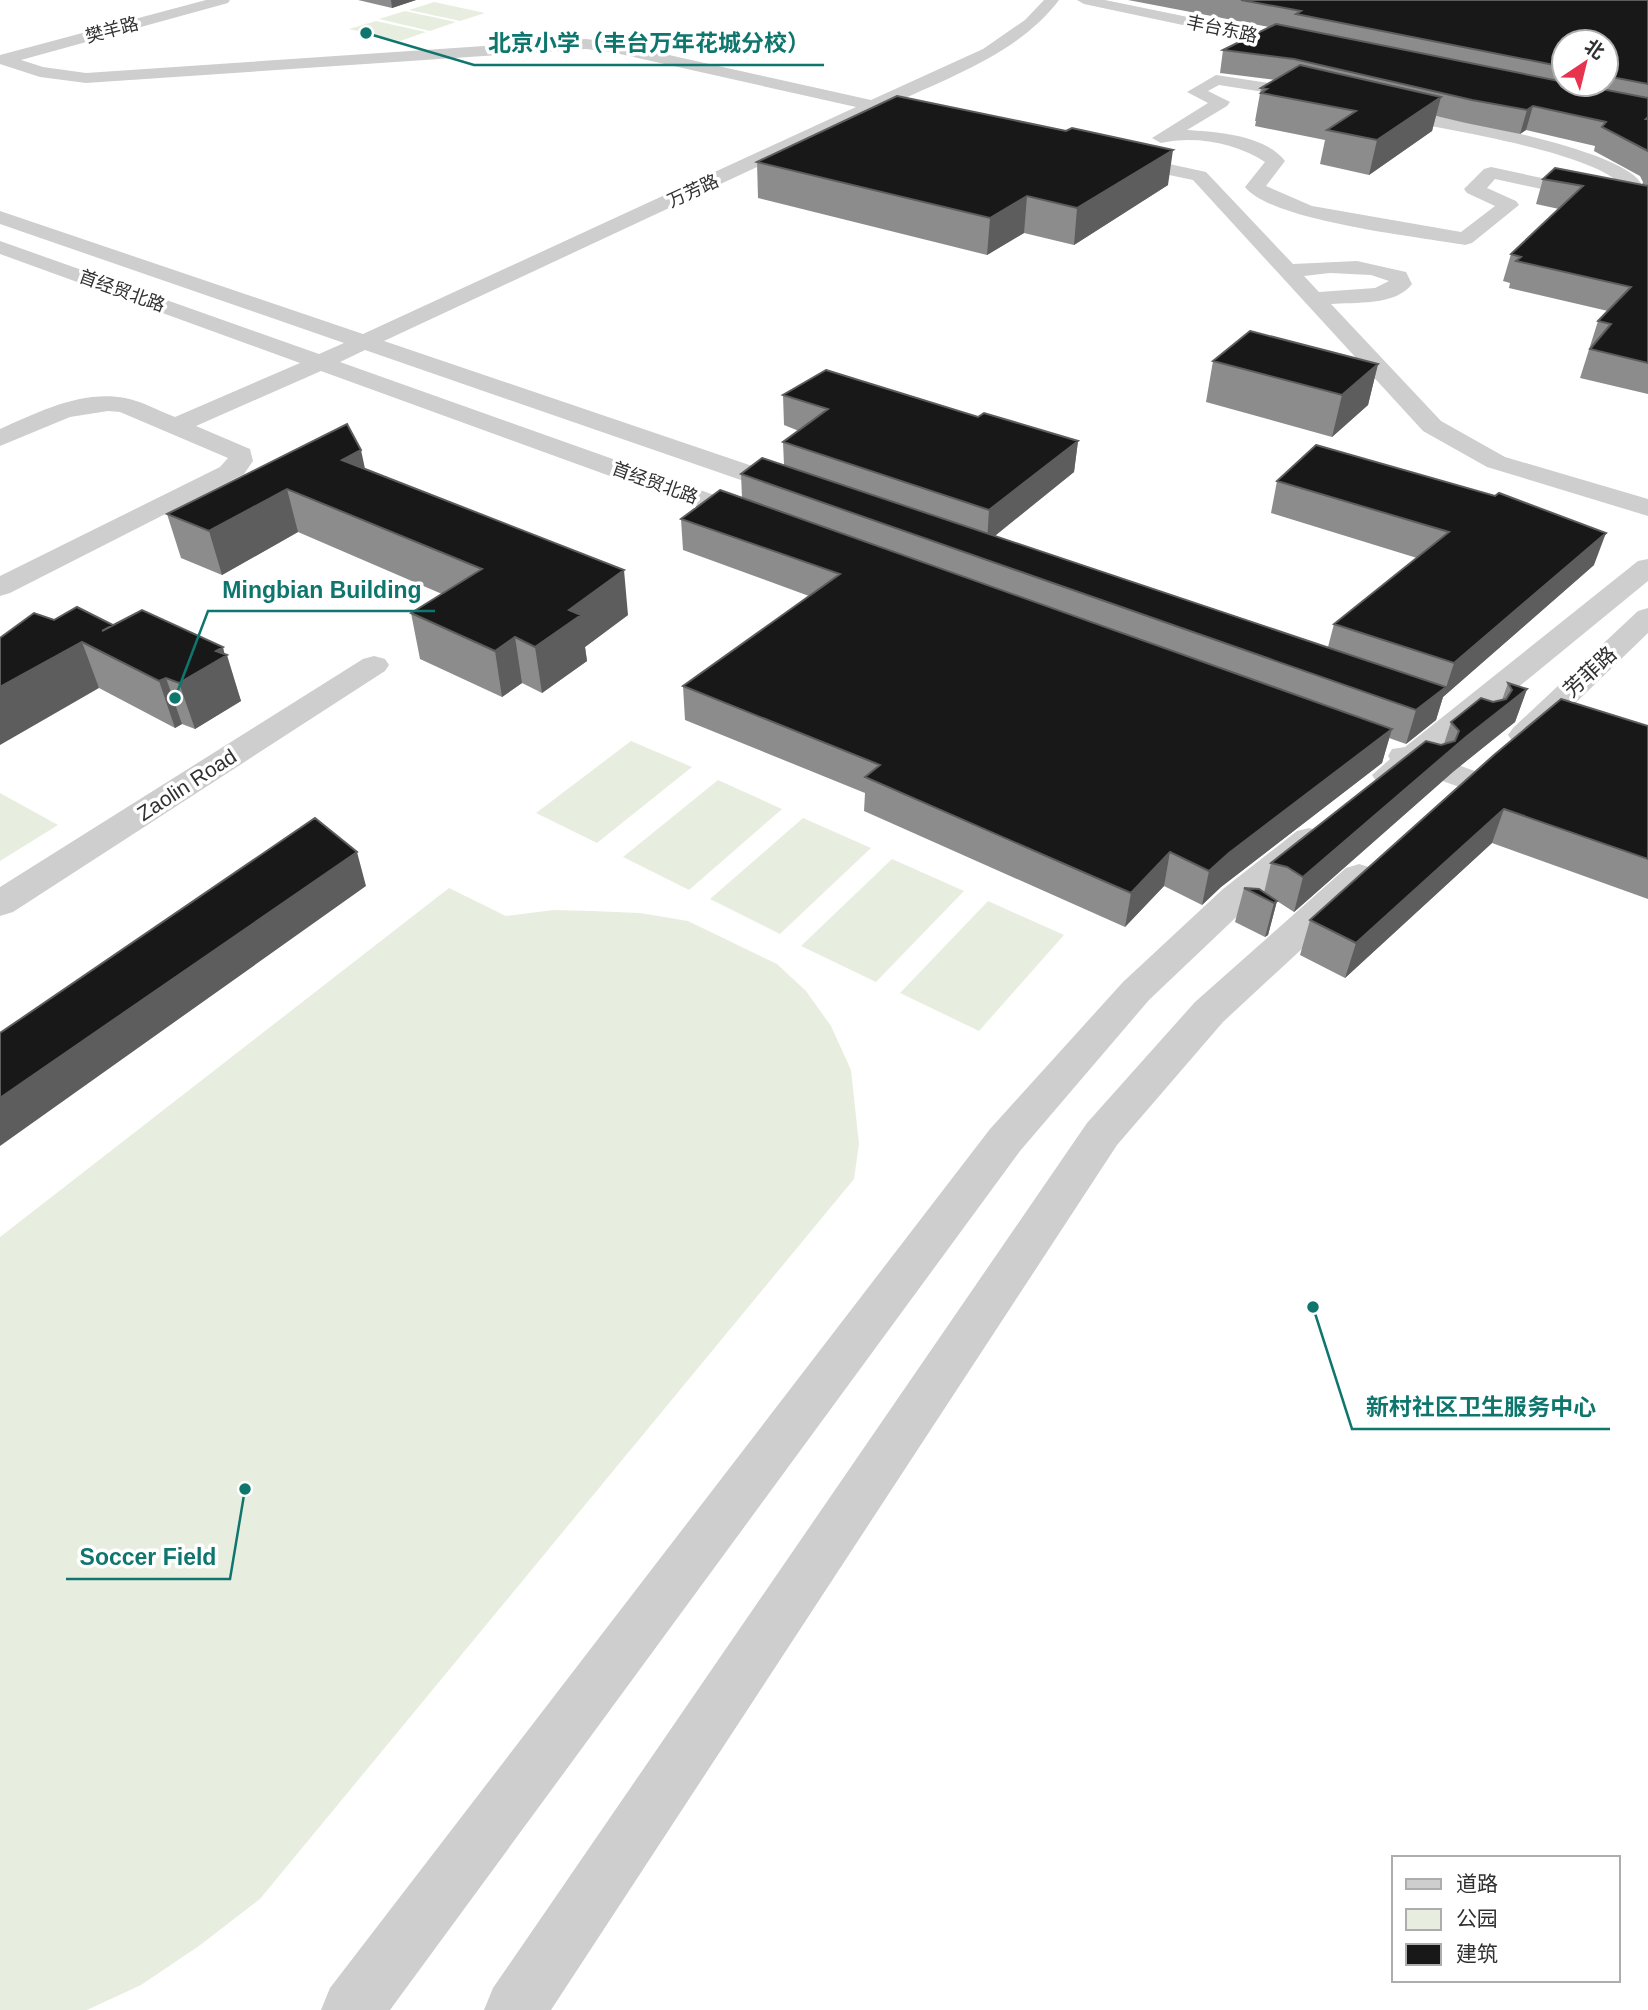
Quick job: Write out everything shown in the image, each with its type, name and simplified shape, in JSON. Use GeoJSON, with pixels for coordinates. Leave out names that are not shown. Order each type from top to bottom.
{"type":"FeatureCollection","features":[{"type":"Feature","properties":{"kind":"street","name":"樊羊路"},"geometry":{"type":"LineString","coordinates":[[1,57],[193,0]]}},
{"type":"Feature","properties":{"kind":"street","name":"樊羊路"},"geometry":{"type":"LineString","coordinates":[[1,57],[223,0]]}},
{"type":"Feature","properties":{"kind":"street","name":"万芳路"},"geometry":{"type":"LineString","coordinates":[[176,426],[876,106],[1001,45],[1030,23],[1052,0]]}},
{"type":"Feature","properties":{"kind":"street","name":"丰台东路"},"geometry":{"type":"LineString","coordinates":[[1084,0],[1321,49]]}},
{"type":"Feature","properties":{"kind":"street"},"geometry":{"type":"LineString","coordinates":[[1,57],[40,72],[86,78],[586,44],[611,47],[942,121]]}},
{"type":"Feature","properties":{"kind":"street"},"geometry":{"type":"LineString","coordinates":[[1123,160],[1221,102],[1195,92],[1216,80],[1289,89],[1330,99]]}},
{"type":"Feature","properties":{"kind":"street"},"geometry":{"type":"LineString","coordinates":[[1370,108],[1559,149],[1592,159],[1631,181],[1633,187],[1620,201]]}},
{"type":"Feature","properties":{"kind":"street"},"geometry":{"type":"LineString","coordinates":[[1168,134],[1240,142],[1266,153],[1276,161],[1256,182],[1255,187],[1308,211],[1465,239],[1509,205],[1474,190],[1490,173],[1648,206]]}},
{"type":"Feature","properties":{"kind":"street"},"geometry":{"type":"LineString","coordinates":[[1098,155],[1199,176],[1432,426],[1496,462],[1648,508]]}},
{"type":"Feature","properties":{"kind":"street","name":"首经贸北路"},"geometry":{"type":"LineString","coordinates":[[0,217],[815,496]]}},
{"type":"Feature","properties":{"kind":"street"},"geometry":{"type":"LineString","coordinates":[[1349,220],[1354,266]]}},
{"type":"Feature","properties":{"kind":"street","name":"首经贸北路"},"geometry":{"type":"LineString","coordinates":[[0,247],[778,528]]}},
{"type":"Feature","properties":{"kind":"street"},"geometry":{"type":"LineString","coordinates":[[1289,271],[1354,266],[1398,277],[1401,284],[1380,294],[1314,299]]}},
{"type":"Feature","properties":{"kind":"street"},"geometry":{"type":"LineString","coordinates":[[0,438],[75,406],[102,403],[125,405],[241,454],[239,466],[0,587]]}},
{"type":"Feature","properties":{"kind":"street","name":"芳菲路"},"geometry":{"type":"LineString","coordinates":[[352,2010],[1006,1140],[1136,991],[1227,905],[1350,806],[1397,754],[1648,566]]}},
{"type":"Feature","properties":{"kind":"street","name":"芳菲路"},"geometry":{"type":"LineString","coordinates":[[1483,768],[1648,617]]}},
{"type":"Feature","properties":{"kind":"street","name":"Zaolin Road"},"geometry":{"type":"LineString","coordinates":[[0,904],[374,665]]}},
{"type":"Feature","properties":{"kind":"street"},"geometry":{"type":"LineString","coordinates":[[1451,713],[1483,768]]}},
{"type":"Feature","properties":{"kind":"street"},"geometry":{"type":"LineString","coordinates":[[1397,754],[1483,768]]}},
{"type":"Feature","properties":{"kind":"street"},"geometry":{"type":"LineString","coordinates":[[515,2010],[1102,1134],[1209,1012],[1385,853]]}},
{"type":"Feature","properties":{"kind":"street"},"geometry":{"type":"LineString","coordinates":[[1227,905],[1267,912],[1282,922],[1293,936]]}},
{"type":"Feature","properties":{"kind":"green space"},"geometry":{"type":"Polygon","coordinates":[[[434,2],[485,13],[460,21],[409,10],[434,2]]]}},
{"type":"Feature","properties":{"kind":"green space"},"geometry":{"type":"Polygon","coordinates":[[[405,11],[456,22],[430,31],[379,19],[405,11]]]}},
{"type":"Feature","properties":{"kind":"green space"},"geometry":{"type":"Polygon","coordinates":[[[376,21],[426,32],[400,41],[349,29],[376,21]]]}},
{"type":"Feature","properties":{"kind":"green space"},"geometry":{"type":"Polygon","coordinates":[[[631,741],[692,767],[597,843],[536,813],[631,741]]]}},
{"type":"Feature","properties":{"kind":"green space"},"geometry":{"type":"Polygon","coordinates":[[[718,780],[782,809],[689,890],[623,857],[718,780]]]}},
{"type":"Feature","properties":{"kind":"green space"},"geometry":{"type":"Polygon","coordinates":[[[0,793],[58,825],[0,861],[0,793]]]}},
{"type":"Feature","properties":{"kind":"green space"},"geometry":{"type":"Polygon","coordinates":[[[803,818],[871,848],[780,934],[710,899],[803,818]]]}},
{"type":"Feature","properties":{"kind":"green space"},"geometry":{"type":"Polygon","coordinates":[[[892,859],[964,891],[876,982],[801,946],[892,859]]]}},
{"type":"Feature","properties":{"kind":"green space"},"geometry":{"type":"Polygon","coordinates":[[[449,888],[506,916],[553,910],[592,911],[640,913],[688,921],[777,964],[806,991],[831,1026],[851,1070],[859,1144],[854,1179],[260,1899],[199,1946],[141,1985],[87,2010],[0,2010],[0,1237],[449,888]]]}},
{"type":"Feature","properties":{"kind":"green space"},"geometry":{"type":"Polygon","coordinates":[[[988,901],[1064,935],[979,1031],[900,993],[988,901]]]}},
{"type":"Feature","properties":{"kind":"building"},"geometry":{"type":"Polygon","coordinates":[[[1241,0],[1648,0],[1648,84],[1620,79],[1620,28],[1550,28],[1550,64],[1296,14],[1301,11],[1241,0]]]}},
{"type":"Feature","properties":{"kind":"building"},"geometry":{"type":"Polygon","coordinates":[[[1276,24],[1550,79],[1550,98],[1620,98],[1620,93],[1648,98],[1648,151],[1602,127],[1606,122],[1533,106],[1527,110],[1472,100],[1294,59],[1223,50],[1276,24]]]}},
{"type":"Feature","properties":{"kind":"building"},"geometry":{"type":"Polygon","coordinates":[[[1300,65],[1441,97],[1377,140],[1327,130],[1356,111],[1261,93],[1267,89],[1261,88],[1300,65]]]}},
{"type":"Feature","properties":{"kind":"building"},"geometry":{"type":"Polygon","coordinates":[[[897,96],[1066,131],[1072,128],[1173,150],[1077,208],[1027,196],[990,218],[757,162],[897,96]]]}},
{"type":"Feature","properties":{"kind":"building"},"geometry":{"type":"Polygon","coordinates":[[[1555,168],[1648,186],[1648,363],[1590,349],[1611,324],[1598,321],[1631,287],[1516,261],[1521,257],[1511,254],[1583,186],[1543,179],[1555,168]]]}},
{"type":"Feature","properties":{"kind":"building"},"geometry":{"type":"Polygon","coordinates":[[[1250,331],[1378,364],[1342,395],[1213,361],[1250,331]]]}},
{"type":"Feature","properties":{"kind":"building"},"geometry":{"type":"Polygon","coordinates":[[[826,370],[978,417],[984,413],[1078,441],[989,510],[783,442],[828,409],[783,395],[826,370]]]}},
{"type":"Feature","properties":{"kind":"building"},"geometry":{"type":"Polygon","coordinates":[[[347,424],[361,450],[342,460],[624,570],[569,610],[581,615],[535,647],[515,637],[495,651],[411,613],[482,569],[287,489],[209,531],[167,514],[347,424]]]}},
{"type":"Feature","properties":{"kind":"building"},"geometry":{"type":"Polygon","coordinates":[[[1316,445],[1495,496],[1499,493],[1606,533],[1454,663],[1334,624],[1449,532],[1277,481],[1316,445]]]}},
{"type":"Feature","properties":{"kind":"building"},"geometry":{"type":"Polygon","coordinates":[[[762,458],[1446,687],[1416,710],[741,474],[762,458]]]}},
{"type":"Feature","properties":{"kind":"building"},"geometry":{"type":"Polygon","coordinates":[[[720,490],[1392,729],[1209,871],[1170,852],[1131,893],[865,777],[880,765],[683,686],[840,574],[681,519],[720,490]]]}},
{"type":"Feature","properties":{"kind":"building"},"geometry":{"type":"Polygon","coordinates":[[[77,607],[113,625],[102,631],[142,610],[223,647],[216,651],[227,655],[179,683],[166,678],[159,681],[82,642],[0,687],[0,638],[34,613],[54,620],[77,607]]]}},
{"type":"Feature","properties":{"kind":"building"},"geometry":{"type":"Polygon","coordinates":[[[1508,683],[1527,689],[1466,737],[1303,877],[1287,867],[1271,863],[1426,741],[1441,745],[1455,741],[1459,731],[1451,722],[1481,698],[1493,702],[1506,699],[1512,690],[1508,683]]]}},
{"type":"Feature","properties":{"kind":"building"},"geometry":{"type":"Polygon","coordinates":[[[1561,699],[1648,726],[1648,859],[1504,809],[1356,943],[1310,920],[1494,755],[1561,699]]]}},
{"type":"Feature","properties":{"kind":"building"},"geometry":{"type":"Polygon","coordinates":[[[315,818],[357,852],[0,1098],[0,1033],[315,818]]]}},
{"type":"Feature","properties":{"kind":"building"},"geometry":{"type":"Polygon","coordinates":[[[1244,888],[1259,889],[1277,901],[1274,903],[1244,888]]]}},
{"type":"Feature","properties":{"kind":"place","name":"北京小学（丰台万年花城分校）"},"geometry":{"type":"Point","coordinates":[366,33]}},
{"type":"Feature","properties":{"kind":"place","name":"Mingbian Building"},"geometry":{"type":"Point","coordinates":[175,698]}},
{"type":"Feature","properties":{"kind":"place","name":"新村社区卫生服务中心"},"geometry":{"type":"Point","coordinates":[1313,1307]}},
{"type":"Feature","properties":{"kind":"place","name":"Soccer Field"},"geometry":{"type":"Point","coordinates":[245,1489]}}]}
